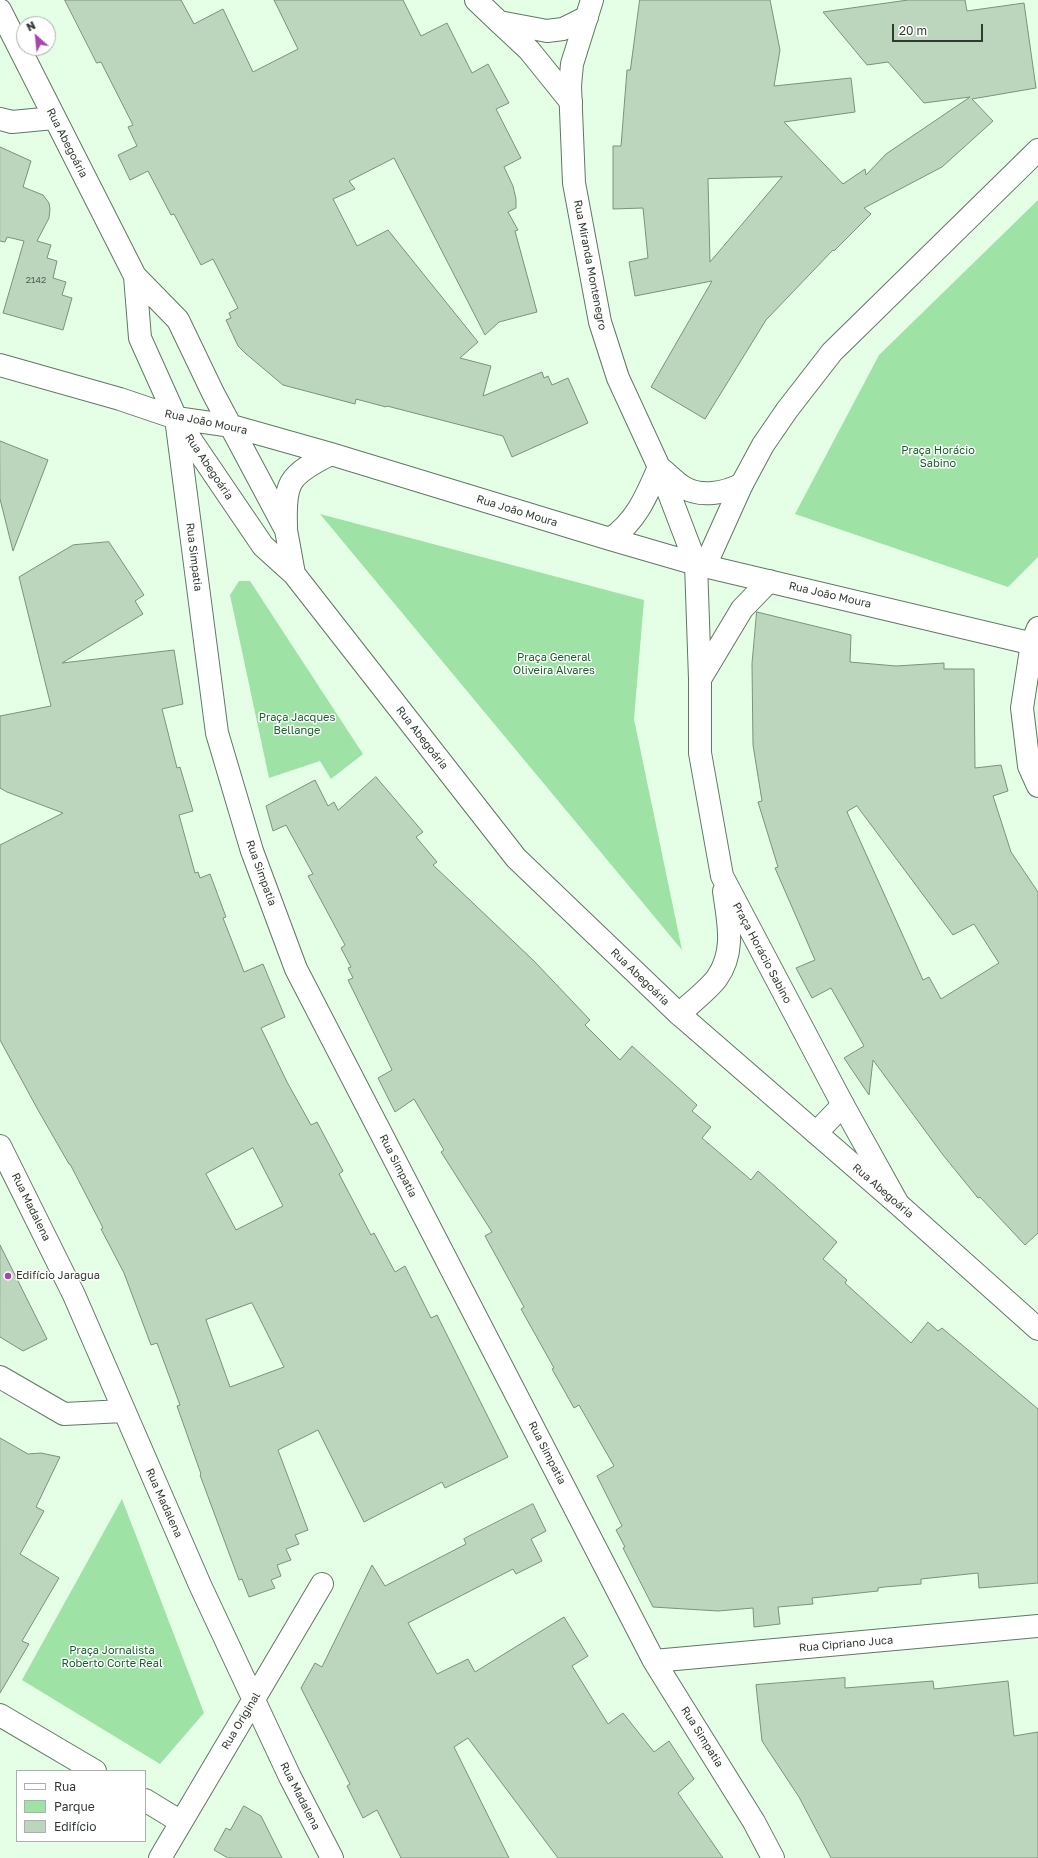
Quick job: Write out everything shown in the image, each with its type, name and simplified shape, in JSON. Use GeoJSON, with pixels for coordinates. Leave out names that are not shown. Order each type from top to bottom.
{"type":"FeatureCollection","features":[{"type":"Feature","properties":{"kind":"street"},"geometry":{"type":"LineString","coordinates":[[476,0],[529,50],[571,102]]}},
{"type":"Feature","properties":{"kind":"street"},"geometry":{"type":"LineString","coordinates":[[499,22],[547,31],[563,29],[590,9]]}},
{"type":"Feature","properties":{"kind":"street","name":"Rua Miranda Montenegro"},"geometry":{"type":"LineString","coordinates":[[590,9],[572,64],[570,86],[574,183],[600,322],[618,378],[659,467],[700,565]]}},
{"type":"Feature","properties":{"kind":"street","name":"Rua Abegoária"},"geometry":{"type":"LineString","coordinates":[[0,10],[135,276],[178,320],[213,393],[232,426],[286,530],[294,574]]}},
{"type":"Feature","properties":{"kind":"street"},"geometry":{"type":"LineString","coordinates":[[0,119],[12,122],[54,118]]}},
{"type":"Feature","properties":{"kind":"street","name":"Praça Horácio Sabino"},"geometry":{"type":"LineString","coordinates":[[898,1204],[843,1105],[722,876],[700,753],[700,565],[763,445],[832,352],[1038,150]]}},
{"type":"Feature","properties":{"kind":"street","name":"Rua Abegoária"},"geometry":{"type":"LineString","coordinates":[[135,276],[140,338],[176,418],[263,546],[294,574],[516,858],[679,1014],[898,1204],[1038,1329]]}},
{"type":"Feature","properties":{"kind":"street","name":"Rua João Moura"},"geometry":{"type":"LineString","coordinates":[[0,365],[120,399],[176,418],[232,426],[331,454],[610,540],[700,565],[1036,639]]}},
{"type":"Feature","properties":{"kind":"street","name":"Rua Simpatia"},"geometry":{"type":"LineString","coordinates":[[176,418],[217,733],[252,852],[296,969],[654,1661],[754,1822],[773,1858]]}},
{"type":"Feature","properties":{"kind":"street"},"geometry":{"type":"LineString","coordinates":[[286,530],[286,502],[291,482],[312,463],[331,454]]}},
{"type":"Feature","properties":{"kind":"street"},"geometry":{"type":"LineString","coordinates":[[610,540],[621,532],[635,515],[646,496],[659,467],[683,487],[697,492],[716,493],[730,491],[742,484]]}},
{"type":"Feature","properties":{"kind":"street"},"geometry":{"type":"LineString","coordinates":[[700,679],[742,609],[769,581]]}},
{"type":"Feature","properties":{"kind":"street"},"geometry":{"type":"LineString","coordinates":[[1036,639],[1022,708],[1029,766],[1038,786]]}},
{"type":"Feature","properties":{"kind":"street"},"geometry":{"type":"LineString","coordinates":[[679,1014],[717,978],[728,958],[730,936],[722,876]]}},
{"type":"Feature","properties":{"kind":"street"},"geometry":{"type":"LineString","coordinates":[[816,1133],[843,1105]]}},
{"type":"Feature","properties":{"kind":"street","name":"Rua Madalena"},"geometry":{"type":"LineString","coordinates":[[0,1146],[74,1295],[123,1411],[200,1585],[290,1777],[332,1858]]}},
{"type":"Feature","properties":{"kind":"street"},"geometry":{"type":"LineString","coordinates":[[0,1377],[64,1414],[123,1411]]}},
{"type":"Feature","properties":{"kind":"street","name":"Rua Original"},"geometry":{"type":"LineString","coordinates":[[160,1858],[322,1584]]}},
{"type":"Feature","properties":{"kind":"street","name":"Rua Cipriano Juca"},"geometry":{"type":"LineString","coordinates":[[654,1661],[1038,1626]]}},
{"type":"Feature","properties":{"kind":"street"},"geometry":{"type":"LineString","coordinates":[[0,1715],[94,1770]]}},
{"type":"Feature","properties":{"kind":"street"},"geometry":{"type":"LineString","coordinates":[[146,1801],[181,1822]]}},
{"type":"Feature","properties":{"kind":"green space","name":"Praça Horácio Sabino"},"geometry":{"type":"Polygon","coordinates":[[[1038,200],[1038,557],[1008,587],[795,514],[879,355],[1038,200]]]}},
{"type":"Feature","properties":{"kind":"green space","name":"Praça General Oliveira Alvares"},"geometry":{"type":"Polygon","coordinates":[[[320,514],[644,600],[634,719],[682,950],[320,514]]]}},
{"type":"Feature","properties":{"kind":"green space","name":"Praça Jacques Bellange"},"geometry":{"type":"Polygon","coordinates":[[[239,581],[250,581],[363,754],[331,779],[320,761],[269,778],[230,595],[239,581]]]}},
{"type":"Feature","properties":{"kind":"green space","name":"Praça Jornalista Roberto Corte Real"},"geometry":{"type":"Polygon","coordinates":[[[122,1499],[204,1713],[160,1764],[22,1680],[122,1499]]]}},
{"type":"Feature","properties":{"kind":"building"},"geometry":{"type":"Polygon","coordinates":[[[65,0],[181,0],[194,24],[223,9],[253,72],[298,49],[274,0],[403,0],[421,36],[447,23],[472,73],[488,64],[509,103],[496,109],[521,158],[504,167],[513,186],[516,199],[516,208],[508,212],[518,230],[515,231],[537,312],[499,322],[485,335],[394,158],[349,181],[355,189],[333,199],[357,246],[388,230],[478,342],[460,358],[491,366],[483,396],[542,372],[544,378],[548,376],[552,385],[568,378],[588,423],[512,457],[503,436],[387,406],[356,399],[355,404],[283,385],[238,346],[226,320],[231,318],[229,313],[238,308],[213,259],[201,265],[174,214],[171,215],[148,171],[130,180],[118,155],[137,146],[128,127],[133,125],[101,62],[97,63],[65,0]]]}},
{"type":"Feature","properties":{"kind":"building"},"geometry":{"type":"Polygon","coordinates":[[[640,0],[770,0],[780,50],[774,86],[851,78],[855,112],[784,122],[843,184],[865,169],[866,175],[886,154],[970,97],[924,103],[888,62],[867,65],[823,12],[908,0],[965,0],[967,11],[1024,3],[1036,88],[972,99],[993,121],[942,167],[864,208],[871,214],[834,251],[833,250],[766,320],[705,419],[651,387],[712,281],[635,296],[629,262],[648,258],[643,208],[613,209],[613,146],[621,146],[627,70],[630,70],[640,0]],[[782,177],[708,179],[710,262],[782,177]]]}},
{"type":"Feature","properties":{"kind":"building"},"geometry":{"type":"Polygon","coordinates":[[[0,147],[31,161],[23,187],[43,195],[49,203],[49,218],[37,241],[51,245],[47,258],[57,261],[53,278],[66,282],[62,295],[72,298],[63,330],[3,313],[24,241],[7,237],[5,242],[0,241],[0,147]]]}},
{"type":"Feature","properties":{"kind":"building"},"geometry":{"type":"Polygon","coordinates":[[[0,441],[48,460],[13,551],[0,499],[0,441]]]}},
{"type":"Feature","properties":{"kind":"building"},"geometry":{"type":"Polygon","coordinates":[[[109,542],[144,595],[135,601],[143,614],[62,663],[174,650],[183,704],[162,709],[177,768],[180,767],[193,811],[179,815],[195,873],[198,872],[200,878],[210,874],[226,917],[223,918],[244,972],[263,964],[285,1017],[261,1028],[287,1082],[311,1125],[317,1122],[343,1171],[339,1174],[371,1235],[374,1233],[395,1272],[405,1266],[431,1318],[437,1315],[508,1457],[445,1488],[442,1482],[364,1522],[318,1430],[278,1450],[308,1530],[295,1535],[299,1544],[286,1549],[291,1560],[277,1565],[281,1576],[271,1580],[275,1588],[249,1597],[242,1579],[239,1580],[200,1475],[201,1474],[177,1406],[180,1405],[157,1343],[151,1345],[124,1273],[101,1229],[103,1228],[70,1164],[38,1110],[0,1040],[0,845],[63,813],[0,788],[0,716],[51,706],[19,577],[73,545],[109,542]],[[253,1148],[206,1174],[236,1230],[283,1206],[253,1148]],[[252,1303],[206,1320],[230,1387],[284,1367],[252,1303]]]}},
{"type":"Feature","properties":{"kind":"building"},"geometry":{"type":"Polygon","coordinates":[[[757,612],[851,635],[850,662],[896,666],[944,663],[944,669],[974,669],[975,768],[1001,765],[1008,791],[993,796],[1011,852],[1038,892],[1038,1233],[1025,1245],[980,1197],[978,1198],[943,1155],[873,1060],[869,1095],[844,1058],[864,1046],[831,988],[812,998],[796,968],[815,960],[775,868],[778,867],[758,802],[762,801],[753,745],[752,664],[757,612]],[[857,806],[847,812],[923,980],[929,977],[941,999],[999,963],[974,924],[953,935],[857,806]]]}},
{"type":"Feature","properties":{"kind":"building"},"geometry":{"type":"Polygon","coordinates":[[[376,777],[423,832],[416,837],[437,862],[433,865],[534,961],[590,1020],[585,1025],[620,1060],[632,1046],[697,1105],[692,1111],[711,1127],[702,1138],[751,1180],[758,1171],[837,1242],[823,1259],[847,1280],[845,1283],[911,1343],[928,1322],[938,1331],[942,1328],[1038,1409],[1038,1583],[979,1588],[978,1573],[921,1579],[921,1584],[884,1587],[878,1588],[878,1591],[812,1598],[813,1604],[778,1607],[780,1624],[754,1627],[753,1608],[718,1611],[653,1607],[623,1548],[625,1547],[616,1530],[622,1526],[597,1476],[614,1466],[579,1405],[574,1408],[552,1369],[554,1368],[521,1309],[524,1307],[485,1236],[492,1232],[441,1152],[444,1150],[414,1099],[395,1112],[378,1078],[392,1070],[348,980],[353,978],[348,968],[351,967],[341,948],[345,945],[308,876],[313,874],[286,825],[273,831],[266,806],[315,780],[328,806],[334,802],[338,810],[376,777]]]}},
{"type":"Feature","properties":{"kind":"building"},"geometry":{"type":"Polygon","coordinates":[[[0,1245],[47,1339],[23,1351],[0,1337],[0,1245]]]}},
{"type":"Feature","properties":{"kind":"building"},"geometry":{"type":"Polygon","coordinates":[[[0,1438],[28,1454],[41,1453],[60,1457],[36,1507],[44,1511],[20,1554],[59,1578],[22,1641],[29,1644],[0,1693],[0,1438]]]}},
{"type":"Feature","properties":{"kind":"building"},"geometry":{"type":"Polygon","coordinates":[[[533,1504],[546,1531],[531,1539],[542,1561],[516,1574],[513,1569],[408,1623],[437,1674],[468,1659],[475,1672],[564,1617],[588,1656],[572,1666],[608,1724],[623,1713],[654,1752],[669,1741],[694,1779],[678,1793],[723,1858],[558,1858],[468,1738],[454,1747],[509,1858],[401,1858],[377,1810],[363,1818],[347,1786],[350,1784],[301,1688],[315,1663],[322,1667],[372,1565],[385,1586],[466,1544],[464,1539],[533,1504]]]}},
{"type":"Feature","properties":{"kind":"building"},"geometry":{"type":"Polygon","coordinates":[[[845,1678],[845,1688],[933,1681],[934,1689],[1008,1681],[1014,1736],[1038,1732],[1038,1858],[831,1858],[799,1797],[762,1741],[756,1685],[845,1678]]]}},
{"type":"Feature","properties":{"kind":"building"},"geometry":{"type":"Polygon","coordinates":[[[244,1806],[261,1816],[282,1858],[228,1858],[214,1850],[226,1828],[230,1830],[244,1806]]]}},
{"type":"Feature","properties":{"kind":"place","name":"Edifício Jaragua"},"geometry":{"type":"Point","coordinates":[8,1276]}}]}
